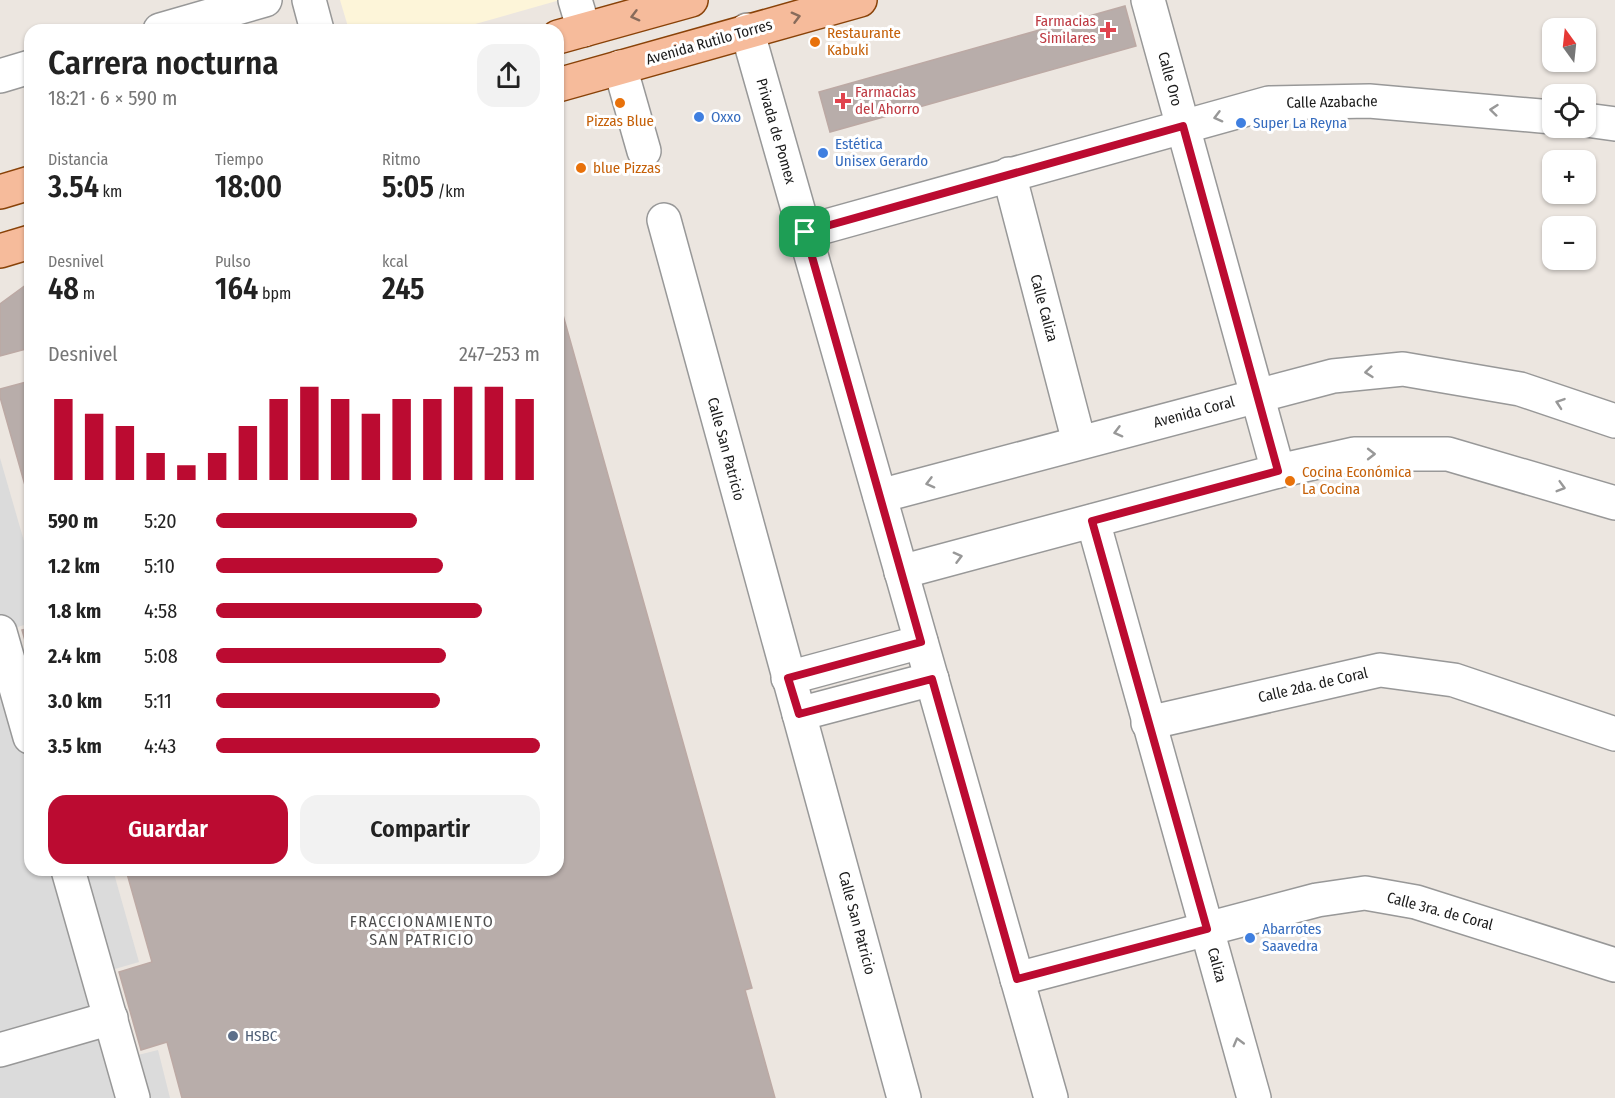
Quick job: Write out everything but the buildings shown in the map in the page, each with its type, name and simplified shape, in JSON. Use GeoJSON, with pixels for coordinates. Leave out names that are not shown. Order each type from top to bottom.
{"type":"FeatureCollection","features":[{"type":"Feature","properties":{"kind":"main road"},"geometry":{"type":"LineString","coordinates":[[572,22],[691,0]]}},
{"type":"Feature","properties":{"kind":"main road","name":"Avenida Rutilo Torres"},"geometry":{"type":"LineString","coordinates":[[564,83],[860,0]]}},
{"type":"Feature","properties":{"kind":"main road"},"geometry":{"type":"LineString","coordinates":[[0,192],[24,185]]}},
{"type":"Feature","properties":{"kind":"main road"},"geometry":{"type":"LineString","coordinates":[[0,251],[24,244]]}},
{"type":"Feature","properties":{"kind":"street"},"geometry":{"type":"LineString","coordinates":[[181,24],[265,0]]}},
{"type":"Feature","properties":{"kind":"street"},"geometry":{"type":"LineString","coordinates":[[309,0],[315,24]]}},
{"type":"Feature","properties":{"kind":"street","name":"Calle Oro"},"geometry":{"type":"LineString","coordinates":[[1148,0],[1278,471]]}},
{"type":"Feature","properties":{"kind":"street","name":"Privada de Pomex"},"geometry":{"type":"LineString","coordinates":[[747,30],[1051,1098]]}},
{"type":"Feature","properties":{"kind":"street"},"geometry":{"type":"LineString","coordinates":[[620,67],[644,151]]}},
{"type":"Feature","properties":{"kind":"street"},"geometry":{"type":"LineString","coordinates":[[0,76],[24,69]]}},
{"type":"Feature","properties":{"kind":"street","name":"Calle Azabache"},"geometry":{"type":"LineString","coordinates":[[805,232],[1269,103],[1369,100],[1542,116]]}},
{"type":"Feature","properties":{"kind":"street"},"geometry":{"type":"LineString","coordinates":[[1596,121],[1615,124]]}},
{"type":"Feature","properties":{"kind":"street","name":"Calle Caliza"},"geometry":{"type":"LineString","coordinates":[[1010,174],[1079,442]]}},
{"type":"Feature","properties":{"kind":"street","name":"Calle San Patricio"},"geometry":{"type":"LineString","coordinates":[[664,220],[904,1098]]}},
{"type":"Feature","properties":{"kind":"street","name":"Avenida Coral"},"geometry":{"type":"LineString","coordinates":[[880,496],[1333,376],[1403,369],[1520,389],[1615,422]]}},
{"type":"Feature","properties":{"kind":"street"},"geometry":{"type":"LineString","coordinates":[[901,572],[1278,471],[1354,454],[1448,454],[1615,502]]}},
{"type":"Feature","properties":{"kind":"street","name":"Caliza"},"geometry":{"type":"LineString","coordinates":[[1092,521],[1254,1098]]}},
{"type":"Feature","properties":{"kind":"street"},"geometry":{"type":"LineString","coordinates":[[0,632],[24,716]]}},
{"type":"Feature","properties":{"kind":"street"},"geometry":{"type":"LineString","coordinates":[[788,678],[921,642]]}},
{"type":"Feature","properties":{"kind":"street","name":"Calle 2da. de Coral"},"geometry":{"type":"LineString","coordinates":[[1148,723],[1380,670],[1454,680],[1615,734]]}},
{"type":"Feature","properties":{"kind":"street"},"geometry":{"type":"LineString","coordinates":[[799,714],[932,679]]}},
{"type":"Feature","properties":{"kind":"street"},"geometry":{"type":"LineString","coordinates":[[70,876],[133,1098]]}},
{"type":"Feature","properties":{"kind":"street","name":"Calle 3ra. de Coral"},"geometry":{"type":"LineString","coordinates":[[1017,979],[1317,900],[1365,893],[1416,902],[1615,965]]}},
{"type":"Feature","properties":{"kind":"street"},"geometry":{"type":"LineString","coordinates":[[0,1050],[111,1018]]}},
{"type":"Feature","properties":{"kind":"shaded area"},"geometry":{"type":"Polygon","coordinates":[[[340,0],[560,0],[475,24],[347,24],[340,0]]]}},
{"type":"Feature","properties":{"kind":"shaded area"},"geometry":{"type":"Polygon","coordinates":[[[0,458],[24,541],[24,625],[12,629],[24,674],[24,876],[115,876],[139,962],[108,971],[130,1057],[158,1050],[170,1098],[0,1098],[0,458]]]}},
{"type":"Feature","properties":{"kind":"place","name":"Farmacias Similares"},"geometry":{"type":"Point","coordinates":[1108,30]}},
{"type":"Feature","properties":{"kind":"place","name":"Restaurante Kabuki"},"geometry":{"type":"Point","coordinates":[815,42]}},
{"type":"Feature","properties":{"kind":"place","name":"Farmacias del Ahorro"},"geometry":{"type":"Point","coordinates":[843,101]}},
{"type":"Feature","properties":{"kind":"place","name":"Pizzas Blue"},"geometry":{"type":"Point","coordinates":[620,103]}},
{"type":"Feature","properties":{"kind":"place","name":"Oxxo"},"geometry":{"type":"Point","coordinates":[699,117]}},
{"type":"Feature","properties":{"kind":"place","name":"Super La Reyna"},"geometry":{"type":"Point","coordinates":[1241,123]}},
{"type":"Feature","properties":{"kind":"place","name":"Estética Unisex Gerardo"},"geometry":{"type":"Point","coordinates":[823,153]}},
{"type":"Feature","properties":{"kind":"place","name":"blue Pizzas"},"geometry":{"type":"Point","coordinates":[581,168]}},
{"type":"Feature","properties":{"kind":"place","name":"Cocina Económica La Cocina"},"geometry":{"type":"Point","coordinates":[1290,481]}},
{"type":"Feature","properties":{"kind":"place","name":"Abarrotes Saavedra"},"geometry":{"type":"Point","coordinates":[1250,938]}},
{"type":"Feature","properties":{"kind":"place","name":"HSBC"},"geometry":{"type":"Point","coordinates":[233,1036]}},
{"type":"Feature","properties":{"kind":"district","name":"FRACCIONAMIENTO SAN PATRICIO"},"geometry":{"type":"Point","coordinates":[422,930]}},
{"type":"Feature","properties":{"kind":"route"},"geometry":{"type":"LineString","coordinates":[[1183,126],[1278,471],[1092,521],[1207,929],[1017,979],[932,679],[799,714],[788,678],[900,650],[921,642],[805,232],[1183,126]]}}]}
